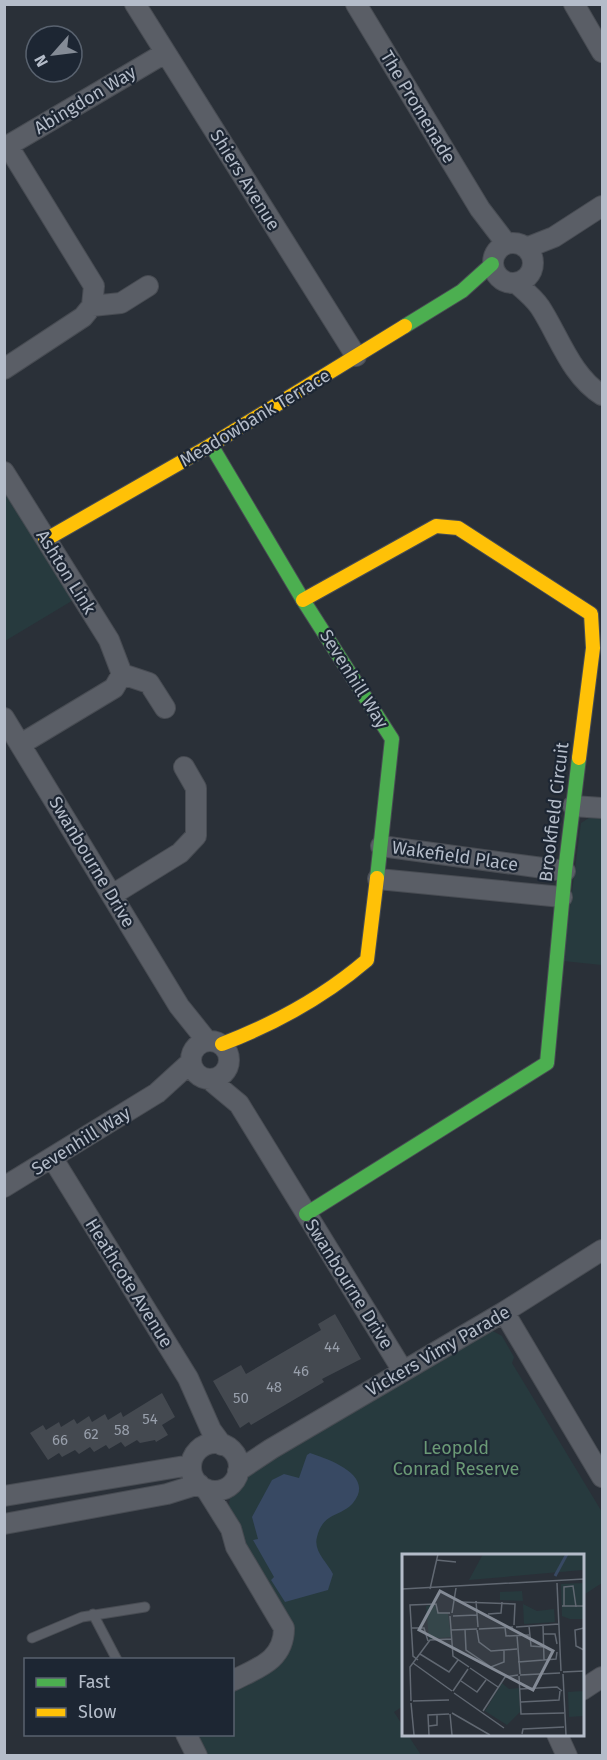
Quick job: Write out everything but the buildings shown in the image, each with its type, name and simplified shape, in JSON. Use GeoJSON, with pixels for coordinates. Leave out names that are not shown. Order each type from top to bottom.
{"type":"FeatureCollection","features":[{"type":"Feature","properties":{"kind":"street","name":"Shiers Avenue"},"geometry":{"type":"LineString","coordinates":[[135,4],[356,356]]}},
{"type":"Feature","properties":{"kind":"street","name":"The Promenade"},"geometry":{"type":"LineString","coordinates":[[356,4],[573,365],[591,388],[603,395]]}},
{"type":"Feature","properties":{"kind":"street"},"geometry":{"type":"LineString","coordinates":[[574,4],[603,52]]}},
{"type":"Feature","properties":{"kind":"street","name":"Abingdon Way"},"geometry":{"type":"LineString","coordinates":[[6,147],[165,53]]}},
{"type":"Feature","properties":{"kind":"street"},"geometry":{"type":"LineString","coordinates":[[4,369],[83,317],[92,306],[94,286],[6,147]]}},
{"type":"Feature","properties":{"kind":"street","name":"Meadowbank Terrace"},"geometry":{"type":"LineString","coordinates":[[45,540],[211,446],[603,206]]}},
{"type":"Feature","properties":{"kind":"street"},"geometry":{"type":"LineString","coordinates":[[92,306],[121,303],[148,286]]}},
{"type":"Feature","properties":{"kind":"street","name":"Sevenhill Way"},"geometry":{"type":"LineString","coordinates":[[4,1187],[53,1160],[210,1060],[345,979],[368,960],[392,739],[303,600],[211,446]]}},
{"type":"Feature","properties":{"kind":"street","name":"Ashton Link"},"geometry":{"type":"LineString","coordinates":[[4,472],[110,640],[122,674]]}},
{"type":"Feature","properties":{"kind":"street","name":"Brookfield Circuit"},"geometry":{"type":"LineString","coordinates":[[303,600],[436,525],[458,528],[591,614],[593,648],[562,897],[548,1063],[306,1214]]}},
{"type":"Feature","properties":{"kind":"street"},"geometry":{"type":"LineString","coordinates":[[21,744],[114,688],[122,674],[149,682],[165,708]]}},
{"type":"Feature","properties":{"kind":"street","name":"Swanbourne Drive"},"geometry":{"type":"LineString","coordinates":[[4,718],[210,1060],[403,1371]]}},
{"type":"Feature","properties":{"kind":"street"},"geometry":{"type":"LineString","coordinates":[[112,895],[180,853],[196,836],[196,788],[184,767]]}},
{"type":"Feature","properties":{"kind":"street"},"geometry":{"type":"LineString","coordinates":[[573,806],[603,808]]}},
{"type":"Feature","properties":{"kind":"street","name":"Wakefield Place"},"geometry":{"type":"LineString","coordinates":[[381,846],[565,871]]}},
{"type":"Feature","properties":{"kind":"street","name":"Wakefield Place"},"geometry":{"type":"LineString","coordinates":[[378,879],[562,897]]}},
{"type":"Feature","properties":{"kind":"street","name":"Heathcote Avenue"},"geometry":{"type":"LineString","coordinates":[[53,1160],[188,1378],[211,1430],[228,1448]]}},
{"type":"Feature","properties":{"kind":"street","name":"Vickers Vimy Parade"},"geometry":{"type":"LineString","coordinates":[[235,1478],[271,1449],[504,1312],[603,1250]]}},
{"type":"Feature","properties":{"kind":"street"},"geometry":{"type":"LineString","coordinates":[[504,1312],[603,1477]]}},
{"type":"Feature","properties":{"kind":"street","name":"Heathcote Avenue"},"geometry":{"type":"LineString","coordinates":[[194,1459],[201,1435],[200,1408]]}},
{"type":"Feature","properties":{"kind":"street"},"geometry":{"type":"LineString","coordinates":[[4,1496],[194,1459],[208,1444],[228,1448],[239,1464],[235,1478],[231,1529]]}},
{"type":"Feature","properties":{"kind":"street","name":"Vickers Vimy Parade"},"geometry":{"type":"LineString","coordinates":[[228,1448],[271,1449]]}},
{"type":"Feature","properties":{"kind":"street"},"geometry":{"type":"LineString","coordinates":[[194,1459],[202,1487],[231,1529],[236,1546],[284,1628],[284,1642],[277,1655],[234,1680]]}},
{"type":"Feature","properties":{"kind":"street"},"geometry":{"type":"LineString","coordinates":[[4,1524],[202,1487],[219,1490],[235,1478]]}},
{"type":"Feature","properties":{"kind":"street"},"geometry":{"type":"LineString","coordinates":[[583,1689],[603,1677]]}},
{"type":"Feature","properties":{"kind":"street"},"geometry":{"type":"LineString","coordinates":[[187,1736],[197,1755]]}},
{"type":"Feature","properties":{"kind":"street"},"geometry":{"type":"LineString","coordinates":[[558,1736],[567,1755]]}},
{"type":"Feature","properties":{"kind":"lane"},"geometry":{"type":"LineString","coordinates":[[32,1638],[93,1614],[145,1607]]}},
{"type":"Feature","properties":{"kind":"lane"},"geometry":{"type":"LineString","coordinates":[[93,1614],[116,1658]]}},
{"type":"Feature","properties":{"kind":"green space"},"geometry":{"type":"Polygon","coordinates":[[[4,482],[75,599],[5,641],[4,641],[4,482]]]}},
{"type":"Feature","properties":{"kind":"green space"},"geometry":{"type":"Polygon","coordinates":[[[592,816],[602,816],[602,965],[563,961],[581,823],[592,816]]]}},
{"type":"Feature","properties":{"kind":"green space","name":"Leopold Conrad Reserve"},"geometry":{"type":"Polygon","coordinates":[[[491,1330],[502,1336],[514,1357],[512,1363],[602,1512],[602,1583],[583,1595],[583,1554],[402,1554],[402,1707],[394,1712],[402,1724],[402,1736],[409,1736],[421,1755],[202,1755],[192,1736],[234,1736],[234,1688],[288,1649],[228,1514],[231,1489],[242,1474],[491,1330]]]}},
{"type":"Feature","properties":{"kind":"water"},"geometry":{"type":"Polygon","coordinates":[[[310,1453],[328,1459],[347,1470],[359,1484],[358,1493],[353,1503],[323,1523],[317,1537],[319,1552],[333,1574],[328,1590],[285,1602],[271,1580],[274,1577],[253,1540],[258,1539],[252,1517],[272,1480],[284,1474],[299,1478],[307,1455],[310,1453]]]}},
{"type":"Feature","properties":{"kind":"traffic: fast"},"geometry":{"type":"LineString","coordinates":[[405,326],[462,291],[492,264]]}},
{"type":"Feature","properties":{"kind":"traffic: fast"},"geometry":{"type":"LineString","coordinates":[[211,445],[303,600],[392,739],[377,878]]}},
{"type":"Feature","properties":{"kind":"traffic: fast"},"geometry":{"type":"LineString","coordinates":[[306,1214],[547,1063],[565,871],[579,758]]}},
{"type":"Feature","properties":{"kind":"traffic: slow"},"geometry":{"type":"LineString","coordinates":[[45,540],[211,445],[405,326]]}},
{"type":"Feature","properties":{"kind":"traffic: slow"},"geometry":{"type":"LineString","coordinates":[[303,600],[436,526],[458,528],[591,614],[593,648],[579,758]]}},
{"type":"Feature","properties":{"kind":"traffic: slow"},"geometry":{"type":"LineString","coordinates":[[222,1044],[261,1028],[298,1008],[334,986],[367,960],[377,878]]}}]}
